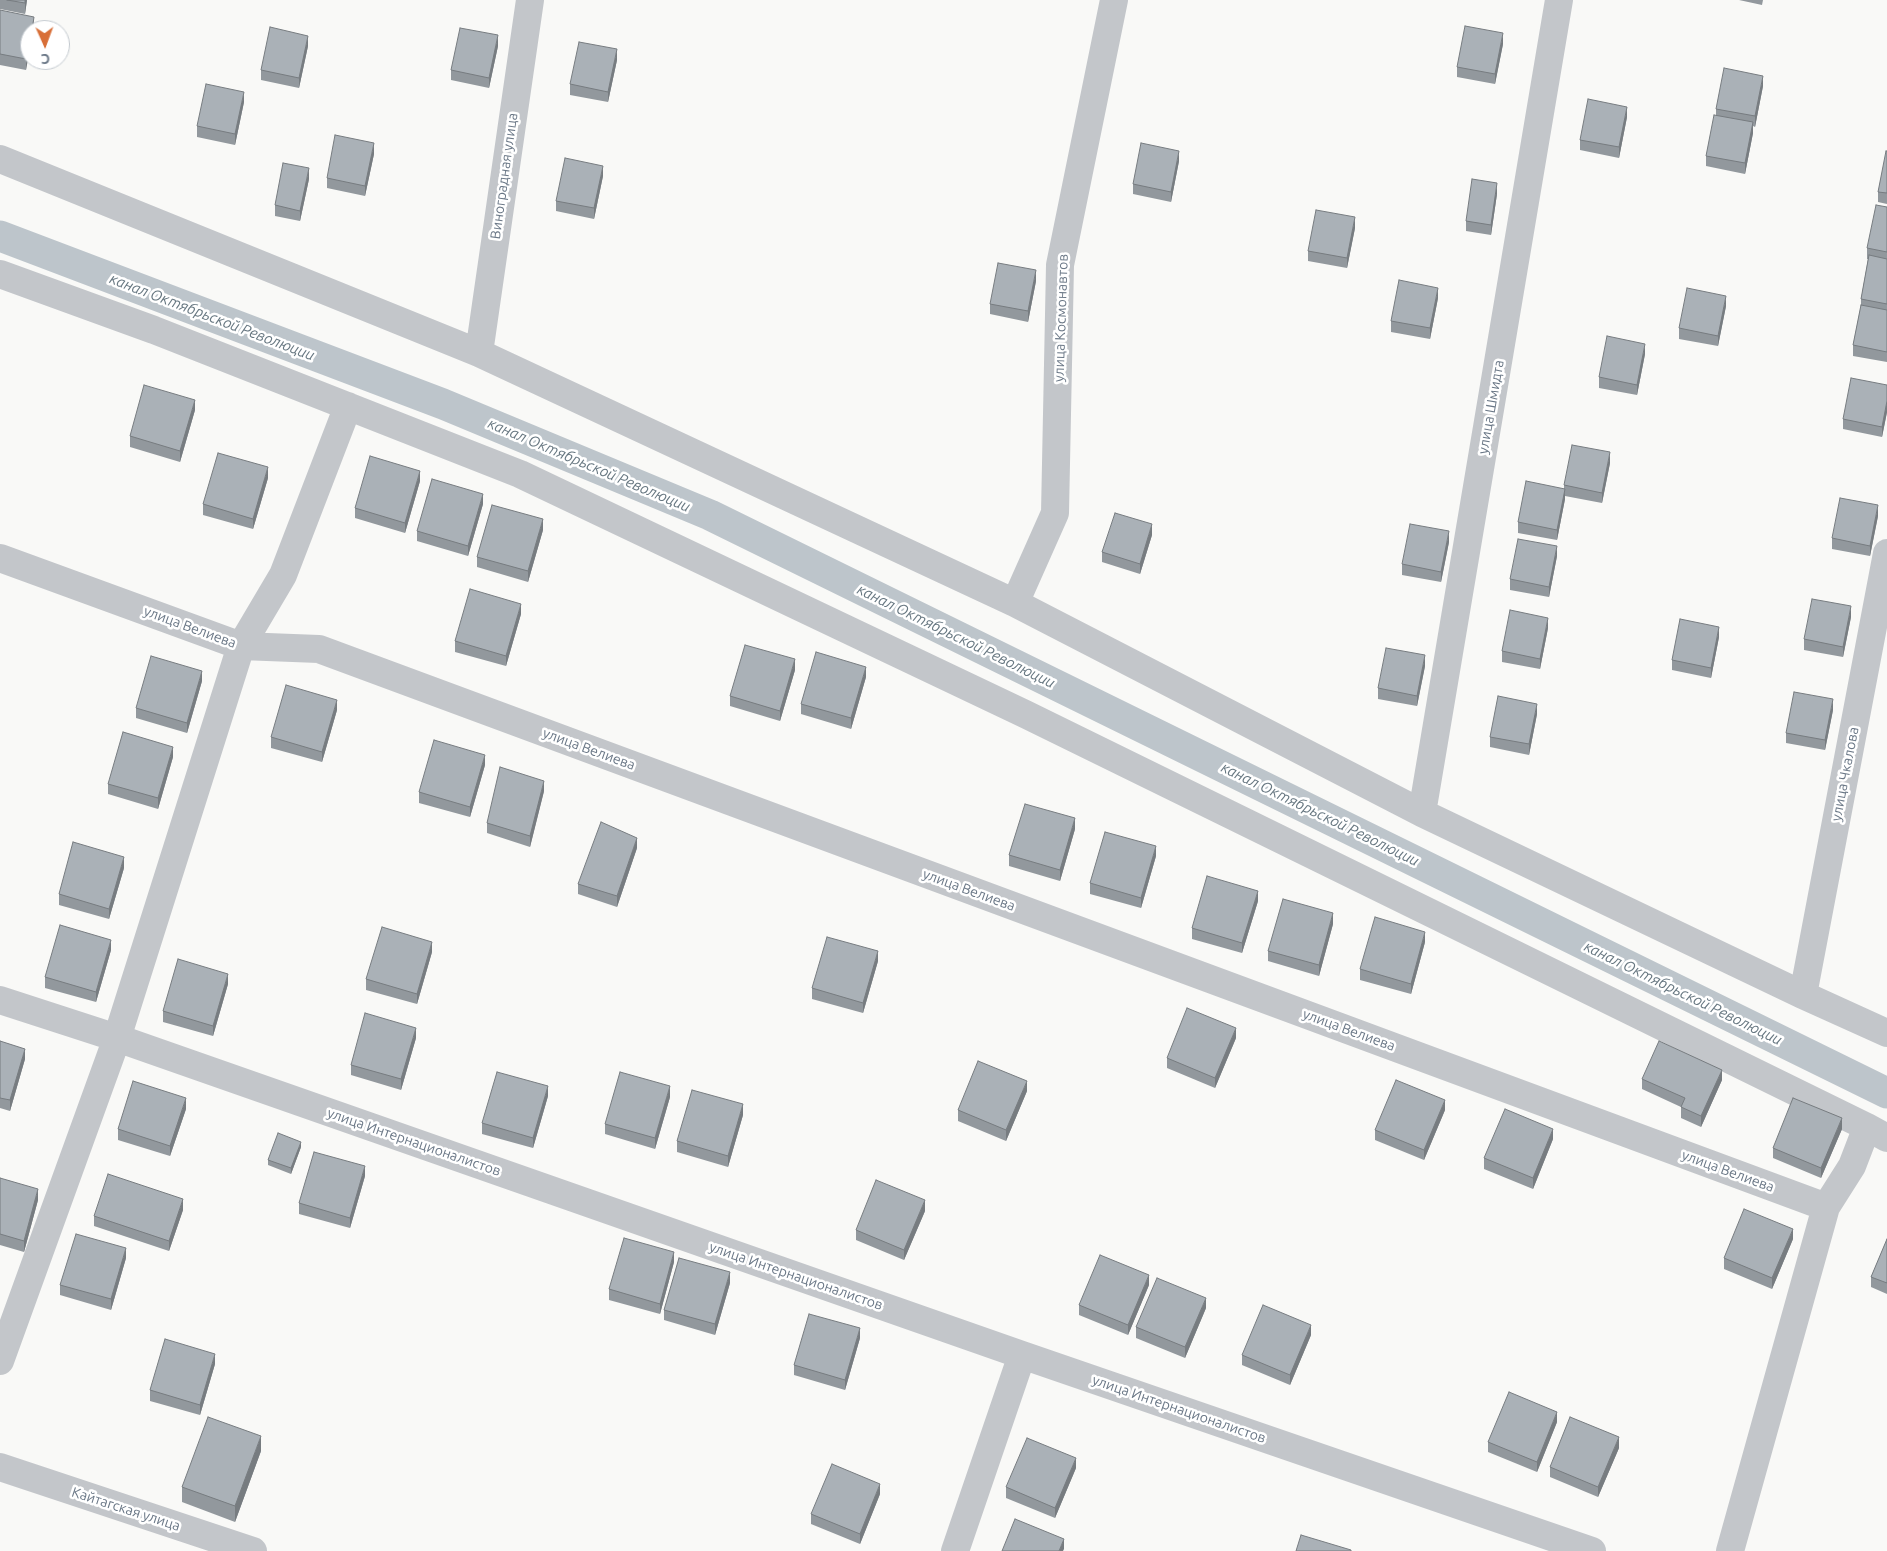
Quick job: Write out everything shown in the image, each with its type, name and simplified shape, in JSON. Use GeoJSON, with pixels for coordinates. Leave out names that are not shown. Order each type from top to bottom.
{"type":"FeatureCollection","features":[{"type":"Feature","properties":{"kind":"street","name":"Виноградная улица"},"geometry":{"type":"LineString","coordinates":[[479,353],[530,0]]}},
{"type":"Feature","properties":{"kind":"street","name":"улица Космонавтов"},"geometry":{"type":"LineString","coordinates":[[1015,603],[1055,513],[1060,265],[1114,0]]}},
{"type":"Feature","properties":{"kind":"street","name":"улица Шмидта"},"geometry":{"type":"LineString","coordinates":[[1422,813],[1560,0]]}},
{"type":"Feature","properties":{"kind":"street"},"geometry":{"type":"LineString","coordinates":[[0,159],[479,353],[1015,603],[1422,813],[1803,995],[1887,1033]]}},
{"type":"Feature","properties":{"kind":"street"},"geometry":{"type":"LineString","coordinates":[[0,274],[154,330],[520,474],[1026,714],[1877,1133],[1852,1166],[1826,1207],[1730,1551]]}},
{"type":"Feature","properties":{"kind":"street"},"geometry":{"type":"LineString","coordinates":[[0,1361],[116,1038],[241,646],[283,575],[348,406]]}},
{"type":"Feature","properties":{"kind":"street","name":"улица Чкалова"},"geometry":{"type":"LineString","coordinates":[[1803,995],[1887,553]]}},
{"type":"Feature","properties":{"kind":"street","name":"улица Велиева"},"geometry":{"type":"LineString","coordinates":[[0,558],[241,646],[319,649],[1826,1207]]}},
{"type":"Feature","properties":{"kind":"street","name":"улица Интернационалистов"},"geometry":{"type":"LineString","coordinates":[[0,1000],[116,1038],[1022,1355],[1592,1551]]}},
{"type":"Feature","properties":{"kind":"street"},"geometry":{"type":"LineString","coordinates":[[955,1551],[1022,1355]]}},
{"type":"Feature","properties":{"kind":"street","name":"Кайтагская улица"},"geometry":{"type":"LineString","coordinates":[[0,1468],[253,1551]]}},
{"type":"Feature","properties":{"kind":"building"},"geometry":{"type":"Polygon","coordinates":[[[7,0],[25,0],[25,3],[7,0]]]}},
{"type":"Feature","properties":{"kind":"building"},"geometry":{"type":"Polygon","coordinates":[[[0,10],[34,17],[34,20],[20,20],[20,58],[0,54],[0,10]]]}},
{"type":"Feature","properties":{"kind":"building"},"geometry":{"type":"Polygon","coordinates":[[[1465,26],[1503,33],[1495,74],[1457,67],[1465,26]]]}},
{"type":"Feature","properties":{"kind":"building"},"geometry":{"type":"Polygon","coordinates":[[[270,27],[308,36],[299,78],[261,70],[270,27]]]}},
{"type":"Feature","properties":{"kind":"building"},"geometry":{"type":"Polygon","coordinates":[[[460,28],[498,35],[489,78],[451,70],[460,28]]]}},
{"type":"Feature","properties":{"kind":"building"},"geometry":{"type":"Polygon","coordinates":[[[579,42],[617,49],[608,92],[570,84],[579,42]]]}},
{"type":"Feature","properties":{"kind":"building"},"geometry":{"type":"Polygon","coordinates":[[[1724,68],[1763,76],[1755,116],[1716,109],[1724,68]]]}},
{"type":"Feature","properties":{"kind":"building"},"geometry":{"type":"Polygon","coordinates":[[[206,84],[244,92],[235,134],[197,126],[206,84]]]}},
{"type":"Feature","properties":{"kind":"building"},"geometry":{"type":"Polygon","coordinates":[[[1588,99],[1627,107],[1619,147],[1580,140],[1588,99]]]}},
{"type":"Feature","properties":{"kind":"building"},"geometry":{"type":"Polygon","coordinates":[[[1714,115],[1753,122],[1745,163],[1706,156],[1714,115]]]}},
{"type":"Feature","properties":{"kind":"building"},"geometry":{"type":"Polygon","coordinates":[[[335,135],[374,143],[365,186],[327,178],[335,135]]]}},
{"type":"Feature","properties":{"kind":"building"},"geometry":{"type":"Polygon","coordinates":[[[1141,143],[1179,151],[1171,192],[1133,184],[1141,143]]]}},
{"type":"Feature","properties":{"kind":"building"},"geometry":{"type":"Polygon","coordinates":[[[1887,151],[1887,193],[1878,192],[1887,151]]]}},
{"type":"Feature","properties":{"kind":"building"},"geometry":{"type":"Polygon","coordinates":[[[565,158],[603,166],[594,208],[556,201],[565,158]]]}},
{"type":"Feature","properties":{"kind":"building"},"geometry":{"type":"Polygon","coordinates":[[[283,163],[309,168],[300,211],[275,205],[283,163]]]}},
{"type":"Feature","properties":{"kind":"building"},"geometry":{"type":"Polygon","coordinates":[[[1472,179],[1497,183],[1491,225],[1466,221],[1472,179]]]}},
{"type":"Feature","properties":{"kind":"building"},"geometry":{"type":"Polygon","coordinates":[[[1876,205],[1887,207],[1887,252],[1867,248],[1876,205]]]}},
{"type":"Feature","properties":{"kind":"building"},"geometry":{"type":"Polygon","coordinates":[[[1316,210],[1355,217],[1347,258],[1308,251],[1316,210]]]}},
{"type":"Feature","properties":{"kind":"building"},"geometry":{"type":"Polygon","coordinates":[[[1869,255],[1887,259],[1887,304],[1861,299],[1869,255]]]}},
{"type":"Feature","properties":{"kind":"building"},"geometry":{"type":"Polygon","coordinates":[[[998,263],[1036,270],[1028,311],[990,304],[998,263]]]}},
{"type":"Feature","properties":{"kind":"building"},"geometry":{"type":"Polygon","coordinates":[[[1399,280],[1438,288],[1430,328],[1391,321],[1399,280]]]}},
{"type":"Feature","properties":{"kind":"building"},"geometry":{"type":"Polygon","coordinates":[[[1687,288],[1726,296],[1718,336],[1679,328],[1687,288]]]}},
{"type":"Feature","properties":{"kind":"building"},"geometry":{"type":"Polygon","coordinates":[[[1861,305],[1887,310],[1887,352],[1853,345],[1861,305]]]}},
{"type":"Feature","properties":{"kind":"building"},"geometry":{"type":"Polygon","coordinates":[[[1607,336],[1645,344],[1637,385],[1599,377],[1607,336]]]}},
{"type":"Feature","properties":{"kind":"building"},"geometry":{"type":"Polygon","coordinates":[[[1851,378],[1887,385],[1887,401],[1882,427],[1843,419],[1851,378]]]}},
{"type":"Feature","properties":{"kind":"building"},"geometry":{"type":"Polygon","coordinates":[[[144,385],[195,400],[180,451],[130,436],[144,385]]]}},
{"type":"Feature","properties":{"kind":"building"},"geometry":{"type":"Polygon","coordinates":[[[1572,445],[1610,452],[1602,493],[1564,485],[1572,445]]]}},
{"type":"Feature","properties":{"kind":"building"},"geometry":{"type":"Polygon","coordinates":[[[218,453],[268,467],[253,519],[203,504],[218,453]]]}},
{"type":"Feature","properties":{"kind":"building"},"geometry":{"type":"Polygon","coordinates":[[[370,456],[420,471],[405,523],[355,508],[370,456]]]}},
{"type":"Feature","properties":{"kind":"building"},"geometry":{"type":"Polygon","coordinates":[[[432,479],[483,494],[468,546],[417,531],[432,479]]]}},
{"type":"Feature","properties":{"kind":"building"},"geometry":{"type":"Polygon","coordinates":[[[1526,481],[1565,489],[1557,530],[1518,522],[1526,481]]]}},
{"type":"Feature","properties":{"kind":"building"},"geometry":{"type":"Polygon","coordinates":[[[1840,498],[1878,505],[1870,546],[1832,538],[1840,498]]]}},
{"type":"Feature","properties":{"kind":"building"},"geometry":{"type":"Polygon","coordinates":[[[492,505],[543,519],[528,571],[477,557],[492,505]]]}},
{"type":"Feature","properties":{"kind":"building"},"geometry":{"type":"Polygon","coordinates":[[[1115,513],[1152,524],[1140,564],[1102,552],[1115,513]]]}},
{"type":"Feature","properties":{"kind":"building"},"geometry":{"type":"Polygon","coordinates":[[[1410,524],[1449,531],[1441,572],[1402,564],[1410,524]]]}},
{"type":"Feature","properties":{"kind":"building"},"geometry":{"type":"Polygon","coordinates":[[[1518,539],[1557,546],[1549,587],[1510,579],[1518,539]]]}},
{"type":"Feature","properties":{"kind":"building"},"geometry":{"type":"Polygon","coordinates":[[[470,589],[521,604],[506,656],[455,641],[470,589]]]}},
{"type":"Feature","properties":{"kind":"building"},"geometry":{"type":"Polygon","coordinates":[[[1812,599],[1851,606],[1843,647],[1804,639],[1812,599]]]}},
{"type":"Feature","properties":{"kind":"building"},"geometry":{"type":"Polygon","coordinates":[[[1510,610],[1548,618],[1540,659],[1502,651],[1510,610]]]}},
{"type":"Feature","properties":{"kind":"building"},"geometry":{"type":"Polygon","coordinates":[[[1680,619],[1719,627],[1711,668],[1672,660],[1680,619]]]}},
{"type":"Feature","properties":{"kind":"building"},"geometry":{"type":"Polygon","coordinates":[[[745,645],[795,659],[780,711],[730,696],[745,645]]]}},
{"type":"Feature","properties":{"kind":"building"},"geometry":{"type":"Polygon","coordinates":[[[1386,648],[1425,655],[1417,696],[1378,688],[1386,648]]]}},
{"type":"Feature","properties":{"kind":"building"},"geometry":{"type":"Polygon","coordinates":[[[816,652],[866,667],[851,718],[801,704],[816,652]]]}},
{"type":"Feature","properties":{"kind":"building"},"geometry":{"type":"Polygon","coordinates":[[[151,656],[202,671],[187,723],[136,708],[151,656]]]}},
{"type":"Feature","properties":{"kind":"building"},"geometry":{"type":"Polygon","coordinates":[[[286,685],[337,700],[322,752],[271,737],[286,685]]]}},
{"type":"Feature","properties":{"kind":"building"},"geometry":{"type":"Polygon","coordinates":[[[1794,692],[1833,699],[1825,740],[1786,733],[1794,692]]]}},
{"type":"Feature","properties":{"kind":"building"},"geometry":{"type":"Polygon","coordinates":[[[1498,696],[1537,704],[1529,744],[1490,737],[1498,696]]]}},
{"type":"Feature","properties":{"kind":"building"},"geometry":{"type":"Polygon","coordinates":[[[123,732],[173,747],[158,798],[108,784],[123,732]]]}},
{"type":"Feature","properties":{"kind":"building"},"geometry":{"type":"Polygon","coordinates":[[[434,740],[485,755],[470,807],[419,792],[434,740]]]}},
{"type":"Feature","properties":{"kind":"building"},"geometry":{"type":"Polygon","coordinates":[[[500,767],[544,781],[530,836],[487,823],[500,767]]]}},
{"type":"Feature","properties":{"kind":"building"},"geometry":{"type":"Polygon","coordinates":[[[1025,804],[1075,818],[1060,870],[1009,855],[1025,804]]]}},
{"type":"Feature","properties":{"kind":"building"},"geometry":{"type":"Polygon","coordinates":[[[601,822],[637,838],[617,896],[578,884],[601,822]]]}},
{"type":"Feature","properties":{"kind":"building"},"geometry":{"type":"Polygon","coordinates":[[[1105,832],[1156,846],[1141,898],[1090,883],[1105,832]]]}},
{"type":"Feature","properties":{"kind":"building"},"geometry":{"type":"Polygon","coordinates":[[[73,842],[124,857],[109,909],[59,894],[73,842]]]}},
{"type":"Feature","properties":{"kind":"building"},"geometry":{"type":"Polygon","coordinates":[[[1207,876],[1258,891],[1242,943],[1192,928],[1207,876]]]}},
{"type":"Feature","properties":{"kind":"building"},"geometry":{"type":"Polygon","coordinates":[[[1283,899],[1333,913],[1319,965],[1268,951],[1283,899]]]}},
{"type":"Feature","properties":{"kind":"building"},"geometry":{"type":"Polygon","coordinates":[[[1375,917],[1425,932],[1411,984],[1360,969],[1375,917]]]}},
{"type":"Feature","properties":{"kind":"building"},"geometry":{"type":"Polygon","coordinates":[[[60,925],[111,940],[96,992],[45,977],[60,925]]]}},
{"type":"Feature","properties":{"kind":"building"},"geometry":{"type":"Polygon","coordinates":[[[382,927],[432,942],[417,994],[366,979],[382,927]]]}},
{"type":"Feature","properties":{"kind":"building"},"geometry":{"type":"Polygon","coordinates":[[[827,937],[878,951],[863,1003],[812,988],[827,937]]]}},
{"type":"Feature","properties":{"kind":"building"},"geometry":{"type":"Polygon","coordinates":[[[178,959],[228,974],[213,1026],[163,1011],[178,959]]]}},
{"type":"Feature","properties":{"kind":"building"},"geometry":{"type":"Polygon","coordinates":[[[1187,1008],[1236,1028],[1215,1078],[1167,1058],[1187,1008]]]}},
{"type":"Feature","properties":{"kind":"building"},"geometry":{"type":"Polygon","coordinates":[[[365,1013],[416,1028],[401,1079],[351,1065],[365,1013]]]}},
{"type":"Feature","properties":{"kind":"building"},"geometry":{"type":"Polygon","coordinates":[[[0,1041],[25,1049],[10,1100],[0,1098],[0,1041]]]}},
{"type":"Feature","properties":{"kind":"building"},"geometry":{"type":"Polygon","coordinates":[[[1659,1041],[1722,1070],[1701,1116],[1681,1107],[1685,1098],[1642,1079],[1659,1041]]]}},
{"type":"Feature","properties":{"kind":"building"},"geometry":{"type":"Polygon","coordinates":[[[978,1061],[1027,1081],[1006,1130],[958,1110],[978,1061]]]}},
{"type":"Feature","properties":{"kind":"building"},"geometry":{"type":"Polygon","coordinates":[[[497,1072],[548,1086],[533,1138],[482,1123],[497,1072]]]}},
{"type":"Feature","properties":{"kind":"building"},"geometry":{"type":"Polygon","coordinates":[[[620,1072],[670,1086],[655,1138],[605,1124],[620,1072]]]}},
{"type":"Feature","properties":{"kind":"building"},"geometry":{"type":"Polygon","coordinates":[[[1396,1080],[1445,1100],[1424,1150],[1375,1130],[1396,1080]]]}},
{"type":"Feature","properties":{"kind":"building"},"geometry":{"type":"Polygon","coordinates":[[[133,1081],[186,1098],[170,1146],[118,1129],[133,1081]]]}},
{"type":"Feature","properties":{"kind":"building"},"geometry":{"type":"Polygon","coordinates":[[[692,1090],[743,1104],[728,1156],[677,1141],[692,1090]]]}},
{"type":"Feature","properties":{"kind":"building"},"geometry":{"type":"Polygon","coordinates":[[[1793,1098],[1842,1118],[1821,1168],[1773,1148],[1793,1098]]]}},
{"type":"Feature","properties":{"kind":"building"},"geometry":{"type":"Polygon","coordinates":[[[1505,1109],[1553,1129],[1533,1178],[1484,1158],[1505,1109]]]}},
{"type":"Feature","properties":{"kind":"building"},"geometry":{"type":"Polygon","coordinates":[[[278,1133],[301,1142],[291,1168],[268,1160],[278,1133]]]}},
{"type":"Feature","properties":{"kind":"building"},"geometry":{"type":"Polygon","coordinates":[[[314,1152],[365,1166],[350,1218],[299,1203],[314,1152]]]}},
{"type":"Feature","properties":{"kind":"building"},"geometry":{"type":"Polygon","coordinates":[[[108,1174],[183,1199],[169,1241],[94,1216],[108,1174]]]}},
{"type":"Feature","properties":{"kind":"building"},"geometry":{"type":"Polygon","coordinates":[[[0,1178],[38,1189],[24,1241],[0,1234],[0,1178]]]}},
{"type":"Feature","properties":{"kind":"building"},"geometry":{"type":"Polygon","coordinates":[[[876,1180],[925,1200],[904,1250],[856,1230],[876,1180]]]}},
{"type":"Feature","properties":{"kind":"building"},"geometry":{"type":"Polygon","coordinates":[[[1744,1209],[1793,1229],[1772,1278],[1724,1258],[1744,1209]]]}},
{"type":"Feature","properties":{"kind":"building"},"geometry":{"type":"Polygon","coordinates":[[[76,1234],[126,1248],[111,1299],[60,1285],[76,1234]]]}},
{"type":"Feature","properties":{"kind":"building"},"geometry":{"type":"Polygon","coordinates":[[[624,1238],[674,1252],[660,1304],[609,1289],[624,1238]]]}},
{"type":"Feature","properties":{"kind":"building"},"geometry":{"type":"Polygon","coordinates":[[[1887,1239],[1887,1283],[1871,1277],[1887,1239]]]}},
{"type":"Feature","properties":{"kind":"building"},"geometry":{"type":"Polygon","coordinates":[[[1100,1255],[1149,1275],[1128,1325],[1079,1305],[1100,1255]]]}},
{"type":"Feature","properties":{"kind":"building"},"geometry":{"type":"Polygon","coordinates":[[[679,1258],[730,1272],[715,1324],[664,1310],[679,1258]]]}},
{"type":"Feature","properties":{"kind":"building"},"geometry":{"type":"Polygon","coordinates":[[[1157,1278],[1206,1298],[1185,1347],[1136,1327],[1157,1278]]]}},
{"type":"Feature","properties":{"kind":"building"},"geometry":{"type":"Polygon","coordinates":[[[1263,1305],[1311,1325],[1290,1375],[1242,1355],[1263,1305]]]}},
{"type":"Feature","properties":{"kind":"building"},"geometry":{"type":"Polygon","coordinates":[[[809,1314],[860,1328],[845,1380],[794,1365],[809,1314]]]}},
{"type":"Feature","properties":{"kind":"building"},"geometry":{"type":"Polygon","coordinates":[[[165,1339],[215,1354],[200,1405],[150,1390],[165,1339]]]}},
{"type":"Feature","properties":{"kind":"building"},"geometry":{"type":"Polygon","coordinates":[[[1509,1392],[1557,1412],[1537,1462],[1488,1442],[1509,1392]]]}},
{"type":"Feature","properties":{"kind":"building"},"geometry":{"type":"Polygon","coordinates":[[[208,1417],[261,1436],[235,1506],[182,1487],[208,1417]]]}},
{"type":"Feature","properties":{"kind":"building"},"geometry":{"type":"Polygon","coordinates":[[[1570,1417],[1619,1437],[1598,1487],[1550,1467],[1570,1417]]]}},
{"type":"Feature","properties":{"kind":"building"},"geometry":{"type":"Polygon","coordinates":[[[1027,1438],[1076,1458],[1055,1508],[1006,1487],[1027,1438]]]}},
{"type":"Feature","properties":{"kind":"building"},"geometry":{"type":"Polygon","coordinates":[[[832,1464],[880,1484],[860,1534],[811,1514],[832,1464]]]}},
{"type":"Feature","properties":{"kind":"building"},"geometry":{"type":"Polygon","coordinates":[[[1015,1519],[1064,1539],[1059,1551],[1002,1551],[1015,1519]]]}},
{"type":"Feature","properties":{"kind":"building"},"geometry":{"type":"Polygon","coordinates":[[[1301,1535],[1351,1550],[1351,1551],[1296,1551],[1301,1535]]]}},
{"type":"Feature","properties":{"kind":"waterway","name":"канал Октябрьской Революции"},"geometry":{"type":"LineString","coordinates":[[0,236],[443,404],[710,515],[1887,1093]]}}]}
